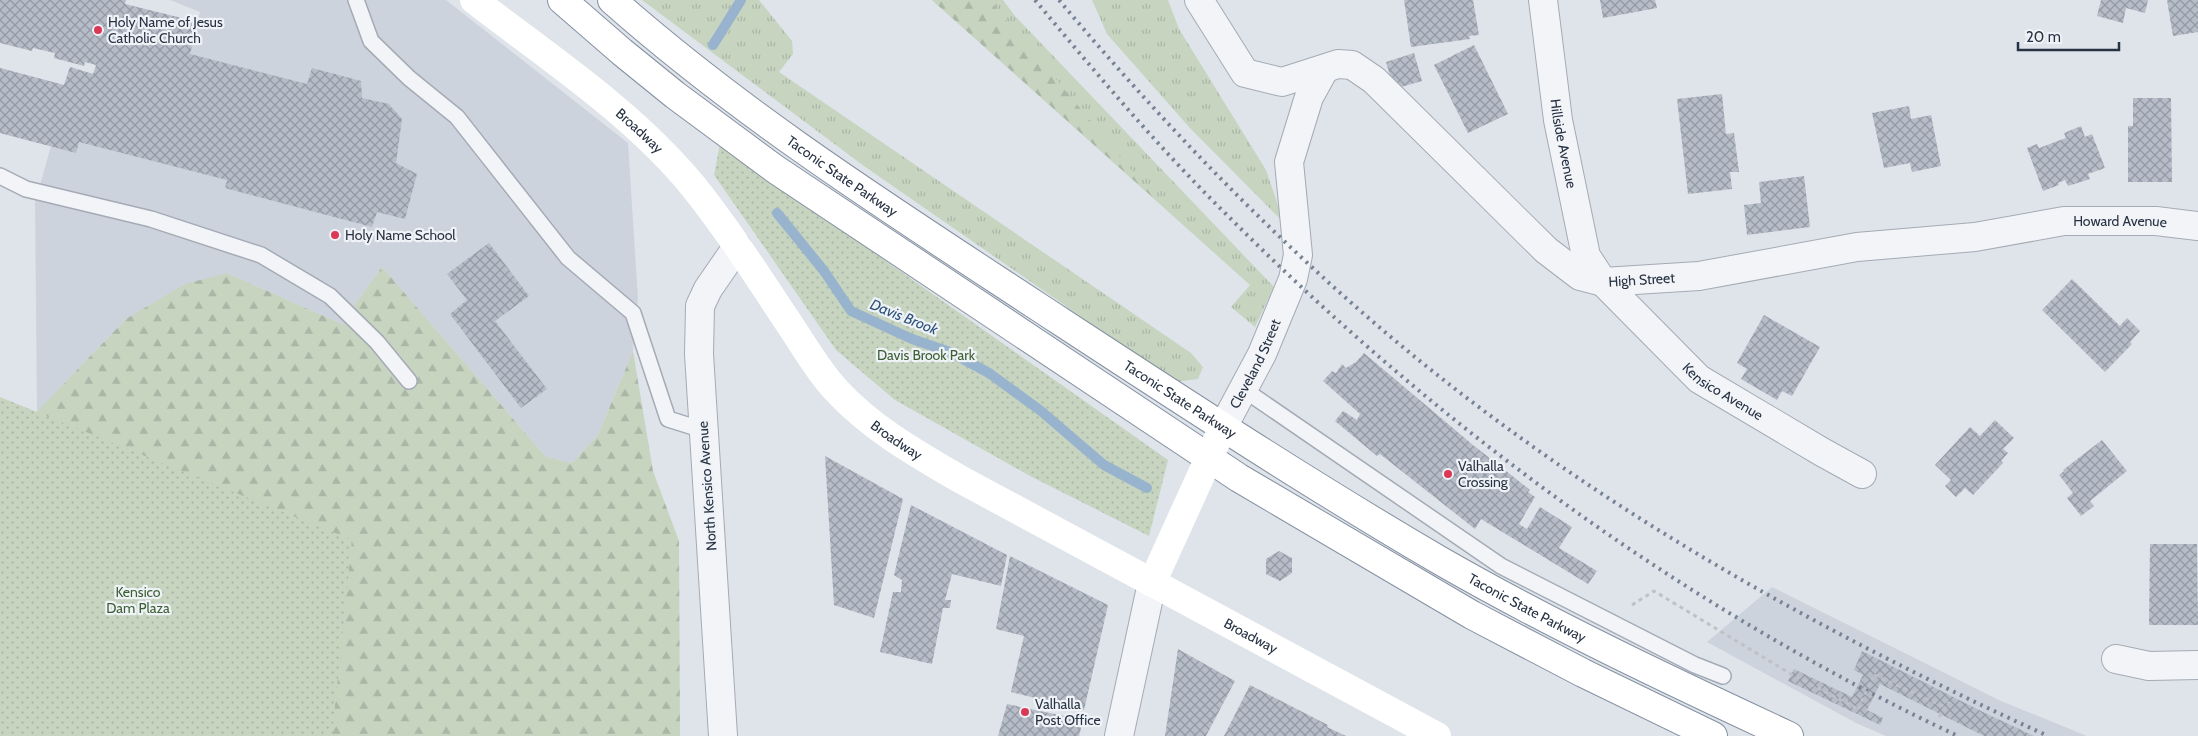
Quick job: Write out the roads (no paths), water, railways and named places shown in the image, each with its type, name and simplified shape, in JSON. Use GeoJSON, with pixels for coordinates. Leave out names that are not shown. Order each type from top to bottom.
{"type":"FeatureCollection","features":[{"type":"Feature","properties":{"kind":"main road","name":"Broadway"},"geometry":{"type":"LineString","coordinates":[[474,0],[609,104],[639,130],[692,185],[738,247],[835,389],[876,427],[951,474],[1436,736]]}},
{"type":"Feature","properties":{"kind":"main road"},"geometry":{"type":"LineString","coordinates":[[562,0],[675,95],[768,164],[930,274],[1207,457],[1303,517],[1472,615],[1583,673],[1713,736]]}},
{"type":"Feature","properties":{"kind":"main road","name":"Taconic State Parkway"},"geometry":{"type":"LineString","coordinates":[[612,0],[697,71],[800,147],[946,246],[1223,427],[1397,534],[1495,590],[1605,648],[1789,736]]}},
{"type":"Feature","properties":{"kind":"main road","name":"Cleveland Street"},"geometry":{"type":"LineString","coordinates":[[1152,583],[1207,457],[1223,427]]}},
{"type":"Feature","properties":{"kind":"street","name":"High Street"},"geometry":{"type":"LineString","coordinates":[[1199,0],[1245,73],[1282,82],[1338,64],[1352,65],[1374,80],[1546,250],[1580,276],[1602,282],[1699,276],[1857,247],[1974,237],[2040,225]]}},
{"type":"Feature","properties":{"kind":"street","name":"Hillside Avenue"},"geometry":{"type":"LineString","coordinates":[[1543,0],[1558,120],[1586,256],[1602,282]]}},
{"type":"Feature","properties":{"kind":"street","name":"Cleveland Street"},"geometry":{"type":"LineString","coordinates":[[1223,427],[1262,354],[1293,279],[1298,255],[1289,162],[1309,96],[1324,70]]}},
{"type":"Feature","properties":{"kind":"street","name":"Howard Avenue"},"geometry":{"type":"LineString","coordinates":[[2040,225],[2064,221],[2156,221],[2198,226]]}},
{"type":"Feature","properties":{"kind":"street","name":"North Kensico Avenue"},"geometry":{"type":"LineString","coordinates":[[723,736],[698,354],[700,306],[708,289],[738,247]]}},
{"type":"Feature","properties":{"kind":"street","name":"Kensico Avenue"},"geometry":{"type":"LineString","coordinates":[[1602,282],[1699,379],[1862,474]]}},
{"type":"Feature","properties":{"kind":"street","name":"Cleveland Street"},"geometry":{"type":"LineString","coordinates":[[1119,736],[1152,583]]}},
{"type":"Feature","properties":{"kind":"street"},"geometry":{"type":"LineString","coordinates":[[2116,659],[2149,666],[2198,665]]}},
{"type":"Feature","properties":{"kind":"lane"},"geometry":{"type":"LineString","coordinates":[[356,0],[371,41],[409,78],[457,117],[568,258],[633,313],[668,419],[703,430]]}},
{"type":"Feature","properties":{"kind":"lane"},"geometry":{"type":"LineString","coordinates":[[0,176],[26,189],[151,219],[261,255],[330,296],[377,342],[409,381]]}},
{"type":"Feature","properties":{"kind":"lane"},"geometry":{"type":"LineString","coordinates":[[1243,389],[1501,566],[1695,665],[1723,676]]}},
{"type":"Feature","properties":{"kind":"waterway","name":"Davis Brook"},"geometry":{"type":"LineString","coordinates":[[713,45],[741,0]]}},
{"type":"Feature","properties":{"kind":"waterway","name":"Davis Brook"},"geometry":{"type":"LineString","coordinates":[[777,213],[824,271],[851,311],[912,339],[950,352],[989,373],[1041,411],[1104,465],[1147,488]]}},
{"type":"Feature","properties":{"kind":"railway"},"geometry":{"type":"LineString","coordinates":[[1035,0],[1152,136],[1226,214],[1307,292],[1391,367],[1479,439],[1569,507],[1662,571],[1758,630],[1857,686],[1958,736]]}},
{"type":"Feature","properties":{"kind":"railway"},"geometry":{"type":"LineString","coordinates":[[1059,0],[1168,123],[1244,202],[1323,278],[1442,378],[1522,439],[1605,496],[1691,550],[1778,600],[1867,648],[2048,736]]}},
{"type":"Feature","properties":{"kind":"place","name":"Holy Name of Jesus Catholic Church"},"geometry":{"type":"Point","coordinates":[98,30]}},
{"type":"Feature","properties":{"kind":"place","name":"Holy Name School"},"geometry":{"type":"Point","coordinates":[335,235]}},
{"type":"Feature","properties":{"kind":"place","name":"Valhalla Crossing"},"geometry":{"type":"Point","coordinates":[1448,474]}},
{"type":"Feature","properties":{"kind":"place","name":"Valhalla Post Office"},"geometry":{"type":"Point","coordinates":[1025,712]}},
{"type":"Feature","properties":{"kind":"park label","name":"Davis Brook Park"},"geometry":{"type":"Point","coordinates":[926,355]}},
{"type":"Feature","properties":{"kind":"park label","name":"Kensico Dam Plaza"},"geometry":{"type":"Point","coordinates":[138,600]}}]}
